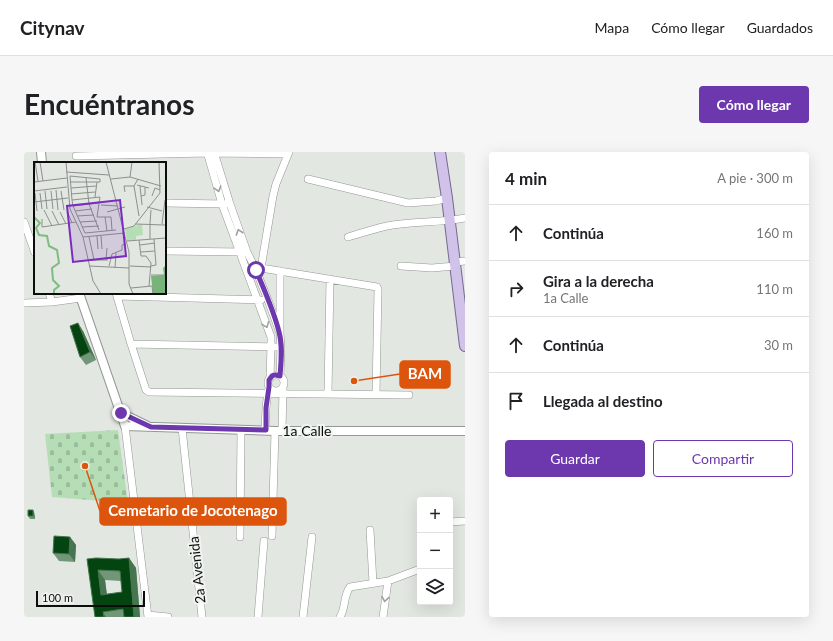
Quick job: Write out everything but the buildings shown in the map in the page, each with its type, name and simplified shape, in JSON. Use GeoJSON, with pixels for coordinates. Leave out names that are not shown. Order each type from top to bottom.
{"type":"FeatureCollection","features":[{"type":"Feature","properties":{"kind":"main road"},"geometry":{"type":"LineString","coordinates":[[440,152],[461,283],[465,346]]}},
{"type":"Feature","properties":{"kind":"street"},"geometry":{"type":"LineString","coordinates":[[41,152],[42,162]]}},
{"type":"Feature","properties":{"kind":"street"},"geometry":{"type":"LineString","coordinates":[[211,153],[222,204],[243,252],[258,269],[280,333]]}},
{"type":"Feature","properties":{"kind":"street"},"geometry":{"type":"LineString","coordinates":[[211,153],[230,204],[257,300],[271,337],[270,378],[268,382],[269,390],[266,430]]}},
{"type":"Feature","properties":{"kind":"street"},"geometry":{"type":"LineString","coordinates":[[76,157],[211,153],[289,153],[276,184],[258,269]]}},
{"type":"Feature","properties":{"kind":"street"},"geometry":{"type":"LineString","coordinates":[[308,179],[408,203],[436,201],[447,198]]}},
{"type":"Feature","properties":{"kind":"street"},"geometry":{"type":"LineString","coordinates":[[166,203],[230,204]]}},
{"type":"Feature","properties":{"kind":"street"},"geometry":{"type":"LineString","coordinates":[[348,237],[388,226],[450,221],[465,218]]}},
{"type":"Feature","properties":{"kind":"street"},"geometry":{"type":"LineString","coordinates":[[24,222],[34,250]]}},
{"type":"Feature","properties":{"kind":"street"},"geometry":{"type":"LineString","coordinates":[[166,251],[243,252]]}},
{"type":"Feature","properties":{"kind":"street"},"geometry":{"type":"LineString","coordinates":[[401,266],[432,268],[458,263]]}},
{"type":"Feature","properties":{"kind":"street"},"geometry":{"type":"LineString","coordinates":[[258,269],[280,271],[377,287],[376,395]]}},
{"type":"Feature","properties":{"kind":"street"},"geometry":{"type":"LineString","coordinates":[[272,536],[284,382],[280,376],[280,271]]}},
{"type":"Feature","properties":{"kind":"street"},"geometry":{"type":"LineString","coordinates":[[328,394],[330,279]]}},
{"type":"Feature","properties":{"kind":"street"},"geometry":{"type":"LineString","coordinates":[[49,294],[52,302]]}},
{"type":"Feature","properties":{"kind":"street"},"geometry":{"type":"LineString","coordinates":[[268,300],[116,294],[146,390],[149,392],[283,390],[328,394],[408,395]]}},
{"type":"Feature","properties":{"kind":"street"},"geometry":{"type":"LineString","coordinates":[[24,303],[52,302],[80,295],[125,426],[148,616],[168,617]]}},
{"type":"Feature","properties":{"kind":"street"},"geometry":{"type":"LineString","coordinates":[[131,344],[281,346]]}},
{"type":"Feature","properties":{"kind":"street"},"geometry":{"type":"LineString","coordinates":[[270,378],[276,375],[280,376]]}},
{"type":"Feature","properties":{"kind":"street"},"geometry":{"type":"LineString","coordinates":[[121,413],[151,427]]}},
{"type":"Feature","properties":{"kind":"street","name":"1a Calle"},"geometry":{"type":"LineString","coordinates":[[125,426],[279,431],[465,432]]}},
{"type":"Feature","properties":{"kind":"street","name":"2a Avenida"},"geometry":{"type":"LineString","coordinates":[[182,428],[202,617]]}},
{"type":"Feature","properties":{"kind":"street"},"geometry":{"type":"LineString","coordinates":[[240,537],[242,430]]}},
{"type":"Feature","properties":{"kind":"street"},"geometry":{"type":"LineString","coordinates":[[453,522],[465,521]]}},
{"type":"Feature","properties":{"kind":"street"},"geometry":{"type":"LineString","coordinates":[[370,530],[373,583]]}},
{"type":"Feature","properties":{"kind":"street"},"geometry":{"type":"LineString","coordinates":[[303,617],[312,537]]}},
{"type":"Feature","properties":{"kind":"street"},"geometry":{"type":"LineString","coordinates":[[258,617],[264,540]]}},
{"type":"Feature","properties":{"kind":"street"},"geometry":{"type":"LineString","coordinates":[[340,617],[343,613],[347,591],[350,587],[388,581],[417,570]]}},
{"type":"Feature","properties":{"kind":"street"},"geometry":{"type":"LineString","coordinates":[[383,617],[388,581]]}},
{"type":"Feature","properties":{"kind":"green space"},"geometry":{"type":"Polygon","coordinates":[[[118,430],[128,503],[52,497],[45,434],[118,430]]]}},
{"type":"Feature","properties":{"kind":"place","name":"BAM"},"geometry":{"type":"Point","coordinates":[354,381]}},
{"type":"Feature","properties":{"kind":"place","name":"Cemetario de Jocotenago"},"geometry":{"type":"Point","coordinates":[85,466]}},
{"type":"Feature","properties":{"kind":"route"},"geometry":{"type":"LineString","coordinates":[[121,413],[151,427],[266,430],[266,408],[269,387],[268,382],[272,376],[280,376],[281,346],[280,333],[256,270]]}}]}
